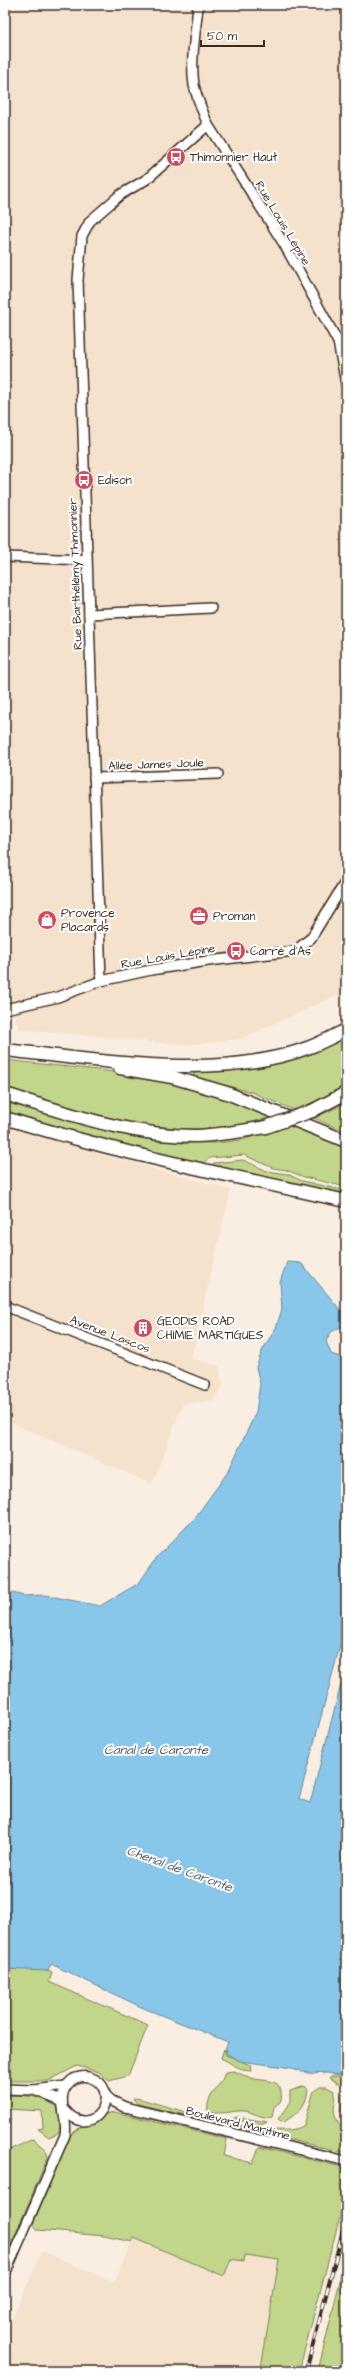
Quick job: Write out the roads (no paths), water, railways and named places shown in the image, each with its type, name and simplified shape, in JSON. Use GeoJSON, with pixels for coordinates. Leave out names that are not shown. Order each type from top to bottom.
{"type":"FeatureCollection","features":[{"type":"Feature","properties":{"kind":"main road"},"geometry":{"type":"LineString","coordinates":[[5,1050],[165,1065],[226,1065],[256,1061],[310,1047],[346,1030]]}},
{"type":"Feature","properties":{"kind":"main road"},"geometry":{"type":"LineString","coordinates":[[47,1054],[199,1084],[252,1102],[346,1141]]}},
{"type":"Feature","properties":{"kind":"main road"},"geometry":{"type":"LineString","coordinates":[[5,1094],[94,1120],[142,1131],[196,1136],[232,1133],[266,1127],[312,1111],[346,1093]]}},
{"type":"Feature","properties":{"kind":"main road"},"geometry":{"type":"LineString","coordinates":[[5,1118],[143,1156],[346,1201]]}},
{"type":"Feature","properties":{"kind":"street","name":"Rue Louis Lépine"},"geometry":{"type":"LineString","coordinates":[[198,5],[194,48],[194,84],[208,125],[284,244],[338,342],[346,384]]}},
{"type":"Feature","properties":{"kind":"street","name":"Rue Barthélémy Thimonnier"},"geometry":{"type":"LineString","coordinates":[[101,980],[78,280],[82,236],[90,221],[104,208],[147,179],[208,125]]}},
{"type":"Feature","properties":{"kind":"street"},"geometry":{"type":"LineString","coordinates":[[5,557],[86,560]]}},
{"type":"Feature","properties":{"kind":"street"},"geometry":{"type":"LineString","coordinates":[[89,614],[211,608]]}},
{"type":"Feature","properties":{"kind":"street","name":"Allée James Joule"},"geometry":{"type":"LineString","coordinates":[[94,778],[218,774]]}},
{"type":"Feature","properties":{"kind":"street","name":"Rue Louis Lépine"},"geometry":{"type":"LineString","coordinates":[[101,980],[208,961],[295,951],[311,938],[346,881]]}},
{"type":"Feature","properties":{"kind":"street"},"geometry":{"type":"LineString","coordinates":[[5,1009],[58,996],[101,980]]}},
{"type":"Feature","properties":{"kind":"street","name":"Avenue Lascos"},"geometry":{"type":"LineString","coordinates":[[5,1306],[205,1385]]}},
{"type":"Feature","properties":{"kind":"street"},"geometry":{"type":"LineString","coordinates":[[5,2274],[65,2135],[67,2124],[63,2105],[66,2086],[73,2079],[88,2077],[100,2084],[105,2095],[105,2105],[101,2113],[92,2120],[82,2121],[74,2119],[63,2105],[34,2090]]}},
{"type":"Feature","properties":{"kind":"street"},"geometry":{"type":"LineString","coordinates":[[5,2089],[34,2090],[66,2086]]}},
{"type":"Feature","properties":{"kind":"street","name":"Boulevard Maritime"},"geometry":{"type":"LineString","coordinates":[[105,2095],[124,2107]]}},
{"type":"Feature","properties":{"kind":"street","name":"Boulevard Maritime"},"geometry":{"type":"LineString","coordinates":[[101,2113],[111,2108],[124,2107],[346,2161]]}},
{"type":"Feature","properties":{"kind":"street"},"geometry":{"type":"LineString","coordinates":[[65,2135],[82,2121]]}},
{"type":"Feature","properties":{"kind":"water","name":"Canal de Caronte"},"geometry":{"type":"Polygon","coordinates":[[[287,1262],[301,1263],[343,1313],[346,1324],[331,1332],[326,1341],[331,1354],[346,1359],[346,1623],[299,1799],[310,1803],[346,1665],[346,2076],[327,2073],[311,2074],[292,2068],[240,2061],[227,2054],[225,2049],[228,2042],[141,2007],[51,1964],[48,1971],[5,1969],[5,1591],[24,1596],[45,1595],[100,1606],[139,1583],[157,1557],[194,1519],[228,1472],[256,1412],[260,1384],[256,1367],[263,1349],[276,1328],[282,1309],[280,1282],[287,1262]]]}},
{"type":"Feature","properties":{"kind":"railway"},"geometry":{"type":"LineString","coordinates":[[306,2371],[346,2219]]}},
{"type":"Feature","properties":{"kind":"place","name":"Thimonnier Haut"},"geometry":{"type":"Point","coordinates":[176,157]}},
{"type":"Feature","properties":{"kind":"place","name":"Edison"},"geometry":{"type":"Point","coordinates":[84,480]}},
{"type":"Feature","properties":{"kind":"place","name":"Proman"},"geometry":{"type":"Point","coordinates":[199,916]}},
{"type":"Feature","properties":{"kind":"place","name":"Provence Placards"},"geometry":{"type":"Point","coordinates":[47,920]}},
{"type":"Feature","properties":{"kind":"place","name":"Carré d’As"},"geometry":{"type":"Point","coordinates":[236,951]}},
{"type":"Feature","properties":{"kind":"place","name":"GEODIS ROAD CHIMIE MARTIGUES"},"geometry":{"type":"Point","coordinates":[143,1328]}},
{"type":"Feature","properties":{"kind":"water label","name":"Chenal de Caronte"},"geometry":{"type":"Point","coordinates":[180,1868]}}]}
